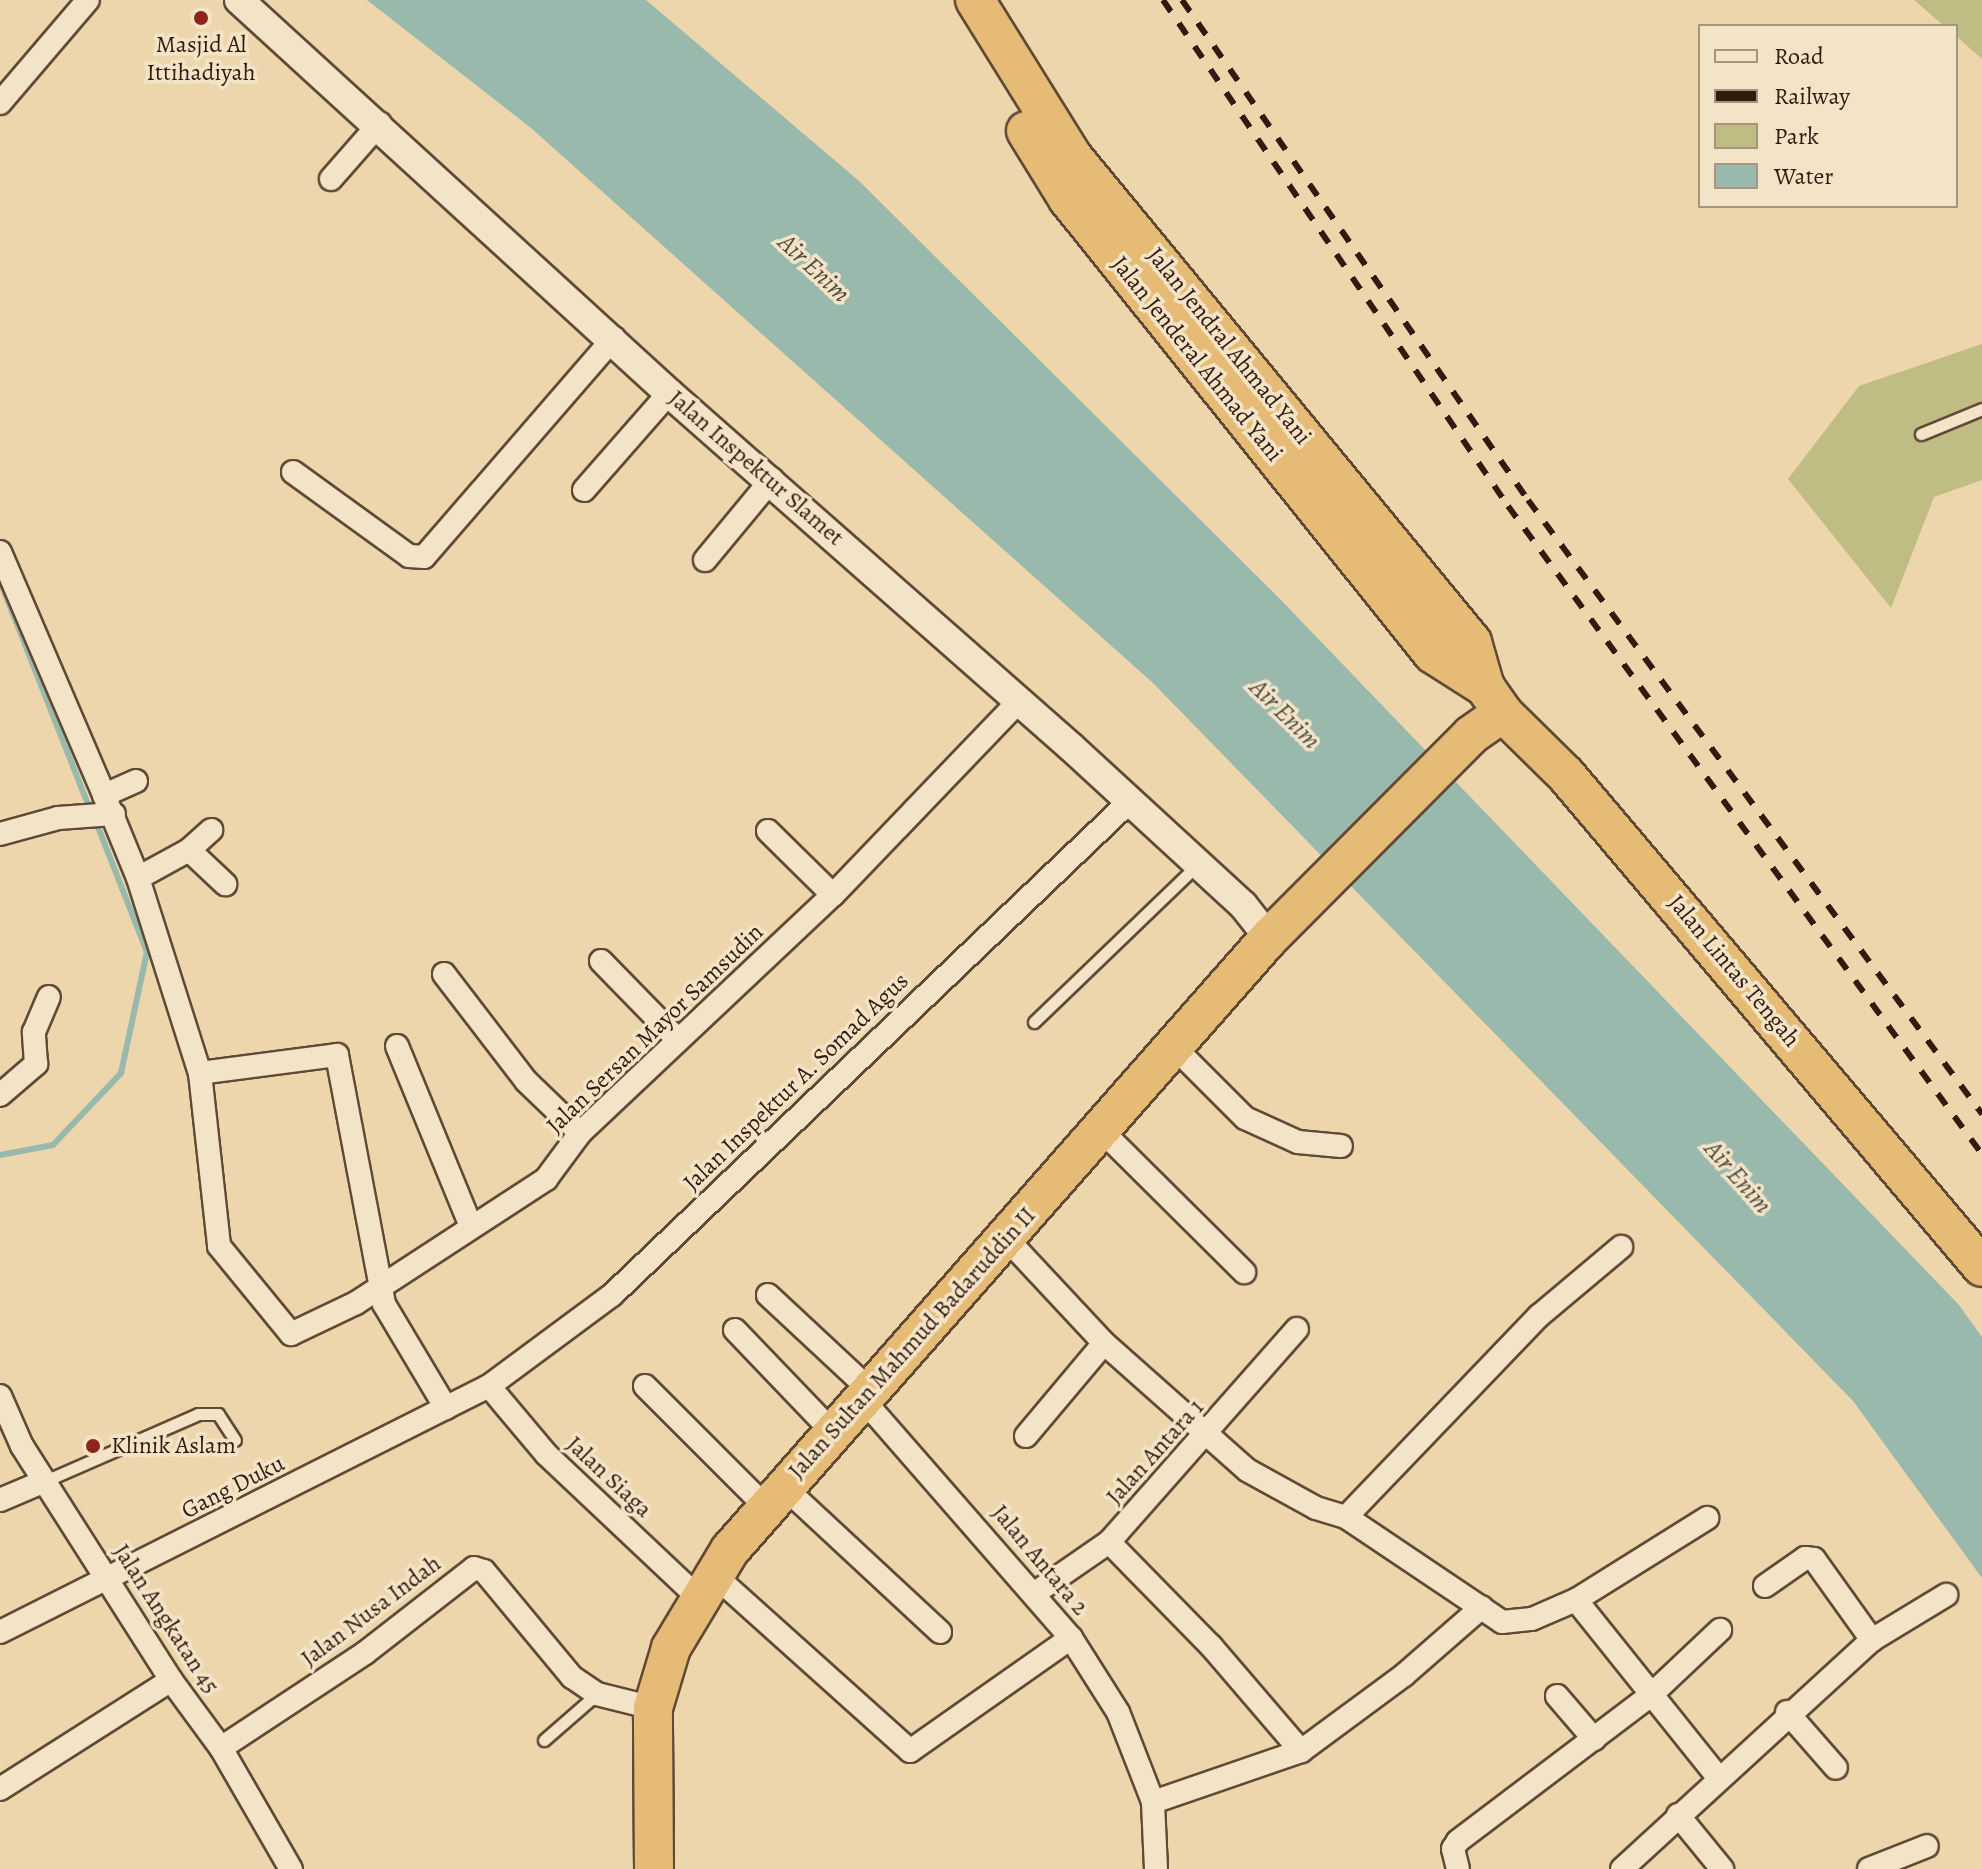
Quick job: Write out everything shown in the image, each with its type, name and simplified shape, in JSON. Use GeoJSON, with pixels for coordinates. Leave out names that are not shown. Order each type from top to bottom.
{"type":"FeatureCollection","features":[{"type":"Feature","properties":{"kind":"highway","name":"Jalan Jenderal Ahmad Yani"},"geometry":{"type":"LineString","coordinates":[[945,0],[1068,199],[1433,654],[1494,700]]}},
{"type":"Feature","properties":{"kind":"highway","name":"Jalan Jendral Ahmad Yani"},"geometry":{"type":"LineString","coordinates":[[975,0],[1072,156],[1472,642],[1494,700]]}},
{"type":"Feature","properties":{"kind":"highway","name":"Jalan Sultan Mahmud Badaruddin II"},"geometry":{"type":"LineString","coordinates":[[654,1869],[653,1708],[671,1648],[707,1586],[775,1496],[1103,1132],[1269,938],[1471,735],[1494,700]]}},
{"type":"Feature","properties":{"kind":"highway","name":"Jalan Lintas Tengah"},"geometry":{"type":"LineString","coordinates":[[1494,700],[1566,775],[1982,1267]]}},
{"type":"Feature","properties":{"kind":"street"},"geometry":{"type":"LineString","coordinates":[[0,103],[88,0]]}},
{"type":"Feature","properties":{"kind":"street","name":"Jalan Inspektur Slamet"},"geometry":{"type":"LineString","coordinates":[[239,0],[380,123],[614,338],[669,393],[772,479],[1198,864],[1269,938]]}},
{"type":"Feature","properties":{"kind":"street"},"geometry":{"type":"LineString","coordinates":[[331,179],[380,123]]}},
{"type":"Feature","properties":{"kind":"street"},"geometry":{"type":"LineString","coordinates":[[293,472],[409,556],[424,557],[614,338]]}},
{"type":"Feature","properties":{"kind":"street"},"geometry":{"type":"LineString","coordinates":[[584,490],[669,393]]}},
{"type":"Feature","properties":{"kind":"street"},"geometry":{"type":"LineString","coordinates":[[705,560],[772,479]]}},
{"type":"Feature","properties":{"kind":"street"},"geometry":{"type":"LineString","coordinates":[[0,552],[138,878],[200,1073],[337,1055],[384,1304],[446,1408]]}},
{"type":"Feature","properties":{"kind":"street","name":"Jalan Sersan Mayor Samsudin"},"geometry":{"type":"LineString","coordinates":[[200,1073],[219,1246],[285,1329],[298,1333],[381,1287],[470,1224],[546,1179],[580,1133],[833,895],[1019,701]]}},
{"type":"Feature","properties":{"kind":"street"},"geometry":{"type":"LineString","coordinates":[[0,834],[58,818],[108,809],[136,781]]}},
{"type":"Feature","properties":{"kind":"street","name":"Jalan Inspektur A. Somad Agus"},"geometry":{"type":"LineString","coordinates":[[489,1386],[612,1295],[1129,802]]}},
{"type":"Feature","properties":{"kind":"street"},"geometry":{"type":"LineString","coordinates":[[138,878],[189,850],[211,830]]}},
{"type":"Feature","properties":{"kind":"street"},"geometry":{"type":"LineString","coordinates":[[768,831],[833,895]]}},
{"type":"Feature","properties":{"kind":"street"},"geometry":{"type":"LineString","coordinates":[[189,850],[225,884]]}},
{"type":"Feature","properties":{"kind":"street"},"geometry":{"type":"LineString","coordinates":[[601,961],[678,1040]]}},
{"type":"Feature","properties":{"kind":"street"},"geometry":{"type":"LineString","coordinates":[[444,974],[526,1081],[580,1133]]}},
{"type":"Feature","properties":{"kind":"street"},"geometry":{"type":"LineString","coordinates":[[0,1095],[36,1064],[34,1032],[49,997]]}},
{"type":"Feature","properties":{"kind":"street"},"geometry":{"type":"LineString","coordinates":[[397,1046],[470,1224]]}},
{"type":"Feature","properties":{"kind":"street"},"geometry":{"type":"LineString","coordinates":[[1175,1048],[1245,1118],[1298,1142],[1341,1146]]}},
{"type":"Feature","properties":{"kind":"street"},"geometry":{"type":"LineString","coordinates":[[1103,1132],[1244,1272]]}},
{"type":"Feature","properties":{"kind":"street"},"geometry":{"type":"LineString","coordinates":[[1006,1238],[1104,1343],[1247,1470],[1316,1508],[1346,1517],[1482,1607],[1515,1624],[1576,1600],[1707,1518]]}},
{"type":"Feature","properties":{"kind":"street"},"geometry":{"type":"LineString","coordinates":[[1346,1517],[1540,1315],[1621,1247]]}},
{"type":"Feature","properties":{"kind":"street","name":"Jalan Antara 2"},"geometry":{"type":"LineString","coordinates":[[768,1295],[866,1394],[1071,1638],[915,1750],[903,1748]]}},
{"type":"Feature","properties":{"kind":"street","name":"Jalan Antara 1"},"geometry":{"type":"LineString","coordinates":[[1035,1593],[1109,1542],[1206,1436],[1297,1329]]}},
{"type":"Feature","properties":{"kind":"street"},"geometry":{"type":"LineString","coordinates":[[735,1330],[832,1431]]}},
{"type":"Feature","properties":{"kind":"street"},"geometry":{"type":"LineString","coordinates":[[1026,1436],[1104,1343]]}},
{"type":"Feature","properties":{"kind":"street","name":"Gang Duku"},"geometry":{"type":"LineString","coordinates":[[0,1632],[489,1386]]}},
{"type":"Feature","properties":{"kind":"street","name":"Jalan Siaga"},"geometry":{"type":"LineString","coordinates":[[489,1386],[546,1454],[903,1748]]}},
{"type":"Feature","properties":{"kind":"street"},"geometry":{"type":"LineString","coordinates":[[645,1386],[940,1632]]}},
{"type":"Feature","properties":{"kind":"street","name":"Jalan Angkatan 45"},"geometry":{"type":"LineString","coordinates":[[0,1396],[45,1481],[110,1579],[171,1680],[221,1748],[290,1869]]}},
{"type":"Feature","properties":{"kind":"street"},"geometry":{"type":"LineString","coordinates":[[0,1500],[45,1481]]}},
{"type":"Feature","properties":{"kind":"street"},"geometry":{"type":"LineString","coordinates":[[1109,1542],[1211,1646],[1301,1751]]}},
{"type":"Feature","properties":{"kind":"street"},"geometry":{"type":"LineString","coordinates":[[1765,1586],[1805,1558],[1814,1559],[1872,1640]]}},
{"type":"Feature","properties":{"kind":"street","name":"Jalan Nusa Indah"},"geometry":{"type":"LineString","coordinates":[[221,1748],[365,1653],[474,1568],[484,1571],[552,1659],[597,1694],[653,1708]]}},
{"type":"Feature","properties":{"kind":"street"},"geometry":{"type":"LineString","coordinates":[[1622,1869],[1787,1712],[1872,1640],[1946,1595]]}},
{"type":"Feature","properties":{"kind":"street"},"geometry":{"type":"LineString","coordinates":[[1576,1600],[1718,1777]]}},
{"type":"Feature","properties":{"kind":"street"},"geometry":{"type":"LineString","coordinates":[[1153,1802],[1301,1751],[1404,1675],[1482,1607]]}},
{"type":"Feature","properties":{"kind":"street"},"geometry":{"type":"LineString","coordinates":[[1458,1869],[1453,1849],[1458,1841],[1651,1695],[1720,1630]]}},
{"type":"Feature","properties":{"kind":"street"},"geometry":{"type":"LineString","coordinates":[[1071,1638],[1118,1712],[1153,1802],[1156,1869]]}},
{"type":"Feature","properties":{"kind":"street"},"geometry":{"type":"LineString","coordinates":[[0,1789],[171,1680]]}},
{"type":"Feature","properties":{"kind":"street"},"geometry":{"type":"LineString","coordinates":[[1557,1696],[1594,1739]]}},
{"type":"Feature","properties":{"kind":"street"},"geometry":{"type":"LineString","coordinates":[[1787,1712],[1836,1768]]}},
{"type":"Feature","properties":{"kind":"street"},"geometry":{"type":"LineString","coordinates":[[1678,1815],[1722,1869]]}},
{"type":"Feature","properties":{"kind":"street"},"geometry":{"type":"LineString","coordinates":[[1869,1869],[1927,1846]]}},
{"type":"Feature","properties":{"kind":"lane"},"geometry":{"type":"LineString","coordinates":[[1921,434],[1982,409]]}},
{"type":"Feature","properties":{"kind":"lane"},"geometry":{"type":"LineString","coordinates":[[1034,1022],[1198,864]]}},
{"type":"Feature","properties":{"kind":"lane"},"geometry":{"type":"LineString","coordinates":[[45,1481],[198,1414],[218,1414],[235,1440]]}},
{"type":"Feature","properties":{"kind":"lane"},"geometry":{"type":"LineString","coordinates":[[544,1740],[597,1694]]}},
{"type":"Feature","properties":{"kind":"green space"},"geometry":{"type":"Polygon","coordinates":[[[1914,0],[1982,0],[1982,59],[1958,38],[1958,24],[1942,24],[1914,0]]]}},
{"type":"Feature","properties":{"kind":"green space"},"geometry":{"type":"Polygon","coordinates":[[[1982,344],[1982,480],[1934,497],[1891,608],[1788,479],[1859,386],[1982,344]]]}},
{"type":"Feature","properties":{"kind":"water","name":"Air Enim"},"geometry":{"type":"Polygon","coordinates":[[[367,0],[646,0],[858,180],[1278,597],[1959,1305],[1982,1337],[1982,1578],[1853,1401],[1153,683],[531,128],[367,0]]]}},
{"type":"Feature","properties":{"kind":"waterway"},"geometry":{"type":"LineString","coordinates":[[0,581],[91,812]]}},
{"type":"Feature","properties":{"kind":"waterway"},"geometry":{"type":"LineString","coordinates":[[0,1155],[53,1145],[121,1073],[147,952],[96,822]]}},
{"type":"Feature","properties":{"kind":"railway"},"geometry":{"type":"LineString","coordinates":[[1163,0],[1508,506],[1982,1154]]}},
{"type":"Feature","properties":{"kind":"railway"},"geometry":{"type":"LineString","coordinates":[[1182,0],[1528,500],[1982,1114]]}},
{"type":"Feature","properties":{"kind":"place","name":"Masjid Al Ittihadiyah"},"geometry":{"type":"Point","coordinates":[201,18]}},
{"type":"Feature","properties":{"kind":"place","name":"Klinik Aslam"},"geometry":{"type":"Point","coordinates":[93,1446]}}]}
